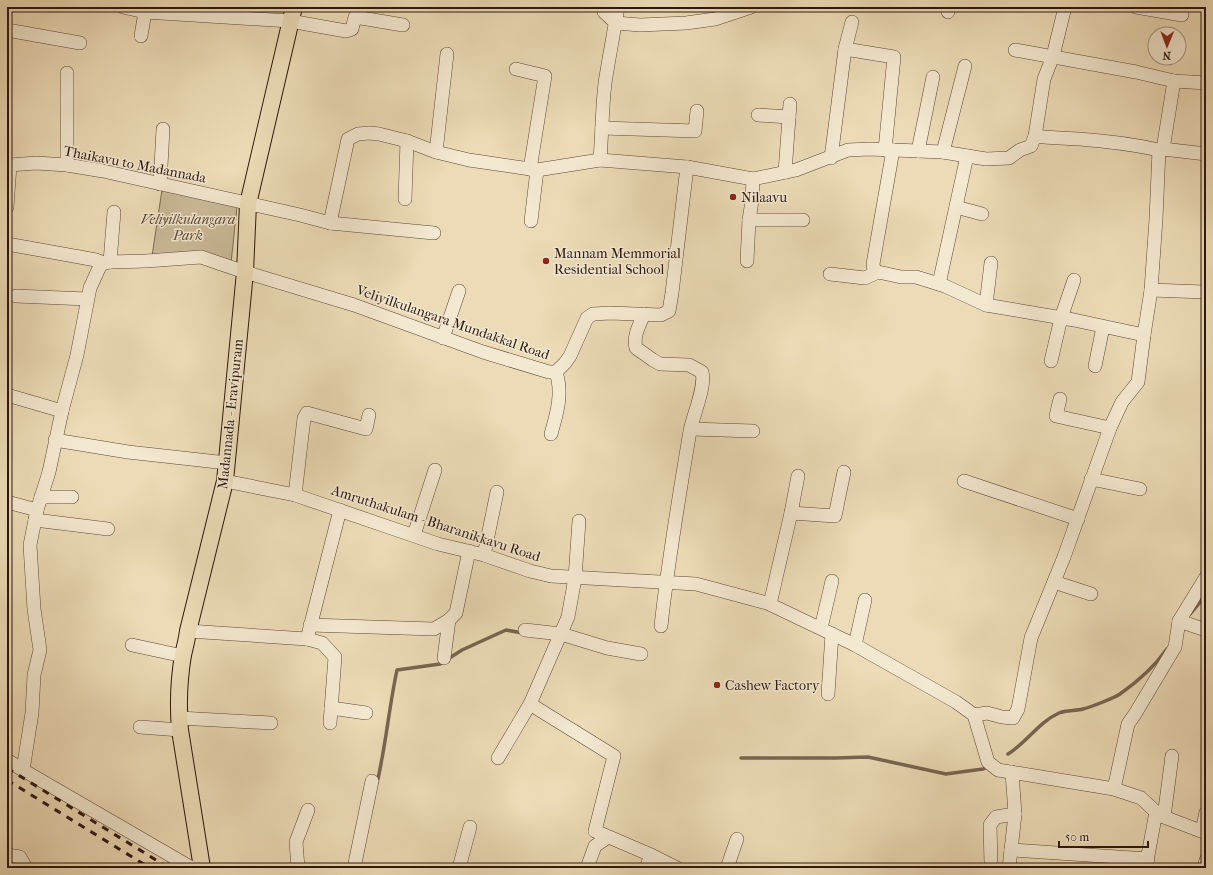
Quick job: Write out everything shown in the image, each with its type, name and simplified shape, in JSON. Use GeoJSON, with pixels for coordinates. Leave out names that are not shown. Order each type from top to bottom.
{"type":"FeatureCollection","features":[{"type":"Feature","properties":{"kind":"main road","name":"Madannada - Eravipuram"},"geometry":{"type":"LineString","coordinates":[[202,868],[179,724],[180,683],[188,631],[225,481],[245,272],[248,204],[292,14]]}},
{"type":"Feature","properties":{"kind":"street"},"geometry":{"type":"LineString","coordinates":[[123,7],[145,12],[292,14],[346,31],[352,30],[355,17],[403,26]]}},
{"type":"Feature","properties":{"kind":"street"},"geometry":{"type":"LineString","coordinates":[[604,7],[604,12],[616,23],[640,26],[686,23],[715,19],[752,7]]}},
{"type":"Feature","properties":{"kind":"street"},"geometry":{"type":"LineString","coordinates":[[600,160],[605,84],[618,7]]}},
{"type":"Feature","properties":{"kind":"street"},"geometry":{"type":"LineString","coordinates":[[330,223],[348,139],[358,134],[369,133],[407,141],[436,152],[469,160],[534,169],[600,160],[687,167],[753,179],[796,170],[831,158],[848,150],[943,152],[986,159],[1009,158],[1020,150],[1031,146],[1035,136],[1044,79],[1052,56],[1065,7]]}},
{"type":"Feature","properties":{"kind":"street"},"geometry":{"type":"LineString","coordinates":[[1136,7],[1182,15]]}},
{"type":"Feature","properties":{"kind":"street"},"geometry":{"type":"LineString","coordinates":[[141,36],[145,12]]}},
{"type":"Feature","properties":{"kind":"street"},"geometry":{"type":"LineString","coordinates":[[831,158],[845,49],[852,22]]}},
{"type":"Feature","properties":{"kind":"street"},"geometry":{"type":"LineString","coordinates":[[7,30],[80,43]]}},
{"type":"Feature","properties":{"kind":"street"},"geometry":{"type":"LineString","coordinates":[[845,49],[894,57],[889,150],[873,264],[874,270],[902,277],[916,277],[939,284],[986,305],[1009,308],[1144,335]]}},
{"type":"Feature","properties":{"kind":"street"},"geometry":{"type":"LineString","coordinates":[[1015,50],[1136,72],[1174,81],[1206,83]]}},
{"type":"Feature","properties":{"kind":"street"},"geometry":{"type":"LineString","coordinates":[[436,152],[447,54]]}},
{"type":"Feature","properties":{"kind":"street"},"geometry":{"type":"LineString","coordinates":[[943,152],[965,66]]}},
{"type":"Feature","properties":{"kind":"street"},"geometry":{"type":"LineString","coordinates":[[516,69],[545,76],[534,169],[531,221]]}},
{"type":"Feature","properties":{"kind":"street"},"geometry":{"type":"LineString","coordinates":[[67,73],[67,165]]}},
{"type":"Feature","properties":{"kind":"street"},"geometry":{"type":"LineString","coordinates":[[918,151],[933,77]]}},
{"type":"Feature","properties":{"kind":"street"},"geometry":{"type":"LineString","coordinates":[[1174,81],[1161,149],[1151,290],[1138,382],[1122,402],[1110,428],[1078,519],[1031,638],[1018,709],[1013,718],[987,713],[974,715],[988,762],[998,770],[1114,789],[1142,798],[1160,814],[1204,832],[1206,812]]}},
{"type":"Feature","properties":{"kind":"street"},"geometry":{"type":"LineString","coordinates":[[758,115],[790,110],[785,172]]}},
{"type":"Feature","properties":{"kind":"street"},"geometry":{"type":"LineString","coordinates":[[602,128],[695,131],[697,111]]}},
{"type":"Feature","properties":{"kind":"street"},"geometry":{"type":"LineString","coordinates":[[160,184],[163,129]]}},
{"type":"Feature","properties":{"kind":"street"},"geometry":{"type":"LineString","coordinates":[[1035,136],[1077,138],[1206,154]]}},
{"type":"Feature","properties":{"kind":"street"},"geometry":{"type":"LineString","coordinates":[[405,199],[407,141]]}},
{"type":"Feature","properties":{"kind":"street"},"geometry":{"type":"LineString","coordinates":[[939,284],[967,156]]}},
{"type":"Feature","properties":{"kind":"street","name":"Thaikavu to Madannada"},"geometry":{"type":"LineString","coordinates":[[7,207],[8,162],[36,163],[67,165],[104,171],[311,217],[330,223],[434,233]]}},
{"type":"Feature","properties":{"kind":"street","name":"Veliyilkulangara Mundakkal Road"},"geometry":{"type":"LineString","coordinates":[[7,244],[107,262],[201,257],[354,305],[483,352],[549,372],[556,372],[570,356],[587,318],[594,314],[610,313],[661,315],[669,311],[687,167]]}},
{"type":"Feature","properties":{"kind":"street"},"geometry":{"type":"LineString","coordinates":[[747,261],[753,179]]}},
{"type":"Feature","properties":{"kind":"street"},"geometry":{"type":"LineString","coordinates":[[956,207],[982,214]]}},
{"type":"Feature","properties":{"kind":"street"},"geometry":{"type":"LineString","coordinates":[[23,770],[32,713],[34,675],[40,650],[34,609],[30,545],[36,515],[49,472],[62,410],[77,355],[87,299],[100,266],[107,262],[114,212]]}},
{"type":"Feature","properties":{"kind":"street"},"geometry":{"type":"LineString","coordinates":[[749,220],[803,220]]}},
{"type":"Feature","properties":{"kind":"street"},"geometry":{"type":"LineString","coordinates":[[986,305],[991,263]]}},
{"type":"Feature","properties":{"kind":"street"},"geometry":{"type":"LineString","coordinates":[[830,274],[865,278],[878,272]]}},
{"type":"Feature","properties":{"kind":"street"},"geometry":{"type":"LineString","coordinates":[[1051,361],[1061,318],[1074,280]]}},
{"type":"Feature","properties":{"kind":"street"},"geometry":{"type":"LineString","coordinates":[[1151,290],[1206,293]]}},
{"type":"Feature","properties":{"kind":"street"},"geometry":{"type":"LineString","coordinates":[[443,338],[459,291]]}},
{"type":"Feature","properties":{"kind":"street"},"geometry":{"type":"LineString","coordinates":[[16,296],[87,299]]}},
{"type":"Feature","properties":{"kind":"street"},"geometry":{"type":"LineString","coordinates":[[644,314],[636,336],[636,348],[660,364],[689,365],[702,372],[703,381],[691,429],[666,582],[661,626]]}},
{"type":"Feature","properties":{"kind":"street"},"geometry":{"type":"LineString","coordinates":[[1095,366],[1103,327]]}},
{"type":"Feature","properties":{"kind":"street"},"geometry":{"type":"LineString","coordinates":[[551,434],[558,409],[560,385],[556,372]]}},
{"type":"Feature","properties":{"kind":"street"},"geometry":{"type":"LineString","coordinates":[[7,395],[62,410]]}},
{"type":"Feature","properties":{"kind":"street"},"geometry":{"type":"LineString","coordinates":[[1060,399],[1056,416],[1110,428]]}},
{"type":"Feature","properties":{"kind":"street"},"geometry":{"type":"LineString","coordinates":[[295,495],[304,418],[308,413],[366,429],[369,415]]}},
{"type":"Feature","properties":{"kind":"street"},"geometry":{"type":"LineString","coordinates":[[691,429],[753,431]]}},
{"type":"Feature","properties":{"kind":"street"},"geometry":{"type":"LineString","coordinates":[[55,440],[128,452],[227,463]]}},
{"type":"Feature","properties":{"kind":"street"},"geometry":{"type":"LineString","coordinates":[[414,535],[434,470]]}},
{"type":"Feature","properties":{"kind":"street"},"geometry":{"type":"LineString","coordinates":[[791,513],[835,516],[844,472]]}},
{"type":"Feature","properties":{"kind":"street"},"geometry":{"type":"LineString","coordinates":[[770,604],[798,476]]}},
{"type":"Feature","properties":{"kind":"street"},"geometry":{"type":"LineString","coordinates":[[1092,479],[1140,489]]}},
{"type":"Feature","properties":{"kind":"street","name":"Amruthakulam - Bharanikkavu Road"},"geometry":{"type":"LineString","coordinates":[[225,481],[295,495],[438,544],[484,555],[530,571],[551,576],[696,584],[754,599],[770,604],[855,644],[956,702],[974,715]]}},
{"type":"Feature","properties":{"kind":"street"},"geometry":{"type":"LineString","coordinates":[[964,481],[1078,519]]}},
{"type":"Feature","properties":{"kind":"street"},"geometry":{"type":"LineString","coordinates":[[484,555],[496,492]]}},
{"type":"Feature","properties":{"kind":"street"},"geometry":{"type":"LineString","coordinates":[[41,497],[72,497]]}},
{"type":"Feature","properties":{"kind":"street"},"geometry":{"type":"LineString","coordinates":[[7,502],[36,515],[108,529]]}},
{"type":"Feature","properties":{"kind":"street"},"geometry":{"type":"LineString","coordinates":[[307,639],[340,510]]}},
{"type":"Feature","properties":{"kind":"street"},"geometry":{"type":"LineString","coordinates":[[498,758],[530,704],[568,617],[575,578],[579,521]]}},
{"type":"Feature","properties":{"kind":"street"},"geometry":{"type":"LineString","coordinates":[[310,625],[434,629],[450,620],[456,613],[469,551]]}},
{"type":"Feature","properties":{"kind":"street"},"geometry":{"type":"LineString","coordinates":[[1114,789],[1128,724],[1175,647],[1179,621],[1206,577]]}},
{"type":"Feature","properties":{"kind":"street"},"geometry":{"type":"LineString","coordinates":[[828,694],[827,631],[832,581]]}},
{"type":"Feature","properties":{"kind":"street"},"geometry":{"type":"LineString","coordinates":[[1054,582],[1091,594]]}},
{"type":"Feature","properties":{"kind":"street"},"geometry":{"type":"LineString","coordinates":[[855,644],[865,600]]}},
{"type":"Feature","properties":{"kind":"street"},"geometry":{"type":"LineString","coordinates":[[444,658],[450,620]]}},
{"type":"Feature","properties":{"kind":"street"},"geometry":{"type":"LineString","coordinates":[[1179,621],[1206,630]]}},
{"type":"Feature","properties":{"kind":"street"},"geometry":{"type":"LineString","coordinates":[[525,630],[561,634],[607,648],[642,654]]}},
{"type":"Feature","properties":{"kind":"street"},"geometry":{"type":"LineString","coordinates":[[188,631],[307,639],[322,642],[336,657],[330,723]]}},
{"type":"Feature","properties":{"kind":"street"},"geometry":{"type":"LineString","coordinates":[[132,646],[183,656]]}},
{"type":"Feature","properties":{"kind":"street"},"geometry":{"type":"LineString","coordinates":[[530,704],[614,756],[595,831],[677,868]]}},
{"type":"Feature","properties":{"kind":"street"},"geometry":{"type":"LineString","coordinates":[[331,708],[366,713]]}},
{"type":"Feature","properties":{"kind":"street"},"geometry":{"type":"LineString","coordinates":[[140,727],[179,724],[271,723]]}},
{"type":"Feature","properties":{"kind":"street"},"geometry":{"type":"LineString","coordinates":[[1011,850],[1147,864],[1160,814],[1172,756]]}},
{"type":"Feature","properties":{"kind":"street"},"geometry":{"type":"LineString","coordinates":[[7,760],[192,868]]}},
{"type":"Feature","properties":{"kind":"street"},"geometry":{"type":"LineString","coordinates":[[1009,868],[1015,814],[1012,772]]}},
{"type":"Feature","properties":{"kind":"street"},"geometry":{"type":"LineString","coordinates":[[354,868],[372,781]]}},
{"type":"Feature","properties":{"kind":"street"},"geometry":{"type":"LineString","coordinates":[[298,868],[296,842],[308,810]]}},
{"type":"Feature","properties":{"kind":"street"},"geometry":{"type":"LineString","coordinates":[[991,863],[990,825],[996,817],[1015,814]]}},
{"type":"Feature","properties":{"kind":"street"},"geometry":{"type":"LineString","coordinates":[[459,868],[470,827]]}},
{"type":"Feature","properties":{"kind":"street"},"geometry":{"type":"LineString","coordinates":[[587,868],[594,846],[608,837]]}},
{"type":"Feature","properties":{"kind":"street"},"geometry":{"type":"LineString","coordinates":[[727,868],[737,840]]}},
{"type":"Feature","properties":{"kind":"street"},"geometry":{"type":"LineString","coordinates":[[7,855],[20,857],[26,868]]}},
{"type":"Feature","properties":{"kind":"street"},"geometry":{"type":"LineString","coordinates":[[646,868],[651,855]]}},
{"type":"Feature","properties":{"kind":"street"},"geometry":{"type":"LineString","coordinates":[[1204,868],[1206,860]]}},
{"type":"Feature","properties":{"kind":"green space","name":"Veliyilkulangara Park"},"geometry":{"type":"Polygon","coordinates":[[[162,190],[237,207],[231,263],[152,256],[162,190]]]}},
{"type":"Feature","properties":{"kind":"waterway"},"geometry":{"type":"LineString","coordinates":[[1190,614],[1206,595]]}},
{"type":"Feature","properties":{"kind":"waterway"},"geometry":{"type":"LineString","coordinates":[[377,783],[397,670],[440,664],[462,650],[506,630],[523,633]]}},
{"type":"Feature","properties":{"kind":"waterway"},"geometry":{"type":"LineString","coordinates":[[1008,754],[1045,722],[1059,713],[1087,708],[1120,694],[1157,662],[1167,649]]}},
{"type":"Feature","properties":{"kind":"waterway"},"geometry":{"type":"LineString","coordinates":[[741,758],[868,757],[946,774],[985,768]]}},
{"type":"Feature","properties":{"kind":"railway"},"geometry":{"type":"LineString","coordinates":[[7,768],[169,868]]}},
{"type":"Feature","properties":{"kind":"railway"},"geometry":{"type":"LineString","coordinates":[[7,780],[150,868]]}},
{"type":"Feature","properties":{"kind":"place","name":"Nilaavu"},"geometry":{"type":"Point","coordinates":[733,197]}},
{"type":"Feature","properties":{"kind":"place","name":"Mannam Memmorial Residential School"},"geometry":{"type":"Point","coordinates":[546,261]}},
{"type":"Feature","properties":{"kind":"place","name":"Cashew Factory"},"geometry":{"type":"Point","coordinates":[717,685]}}]}
